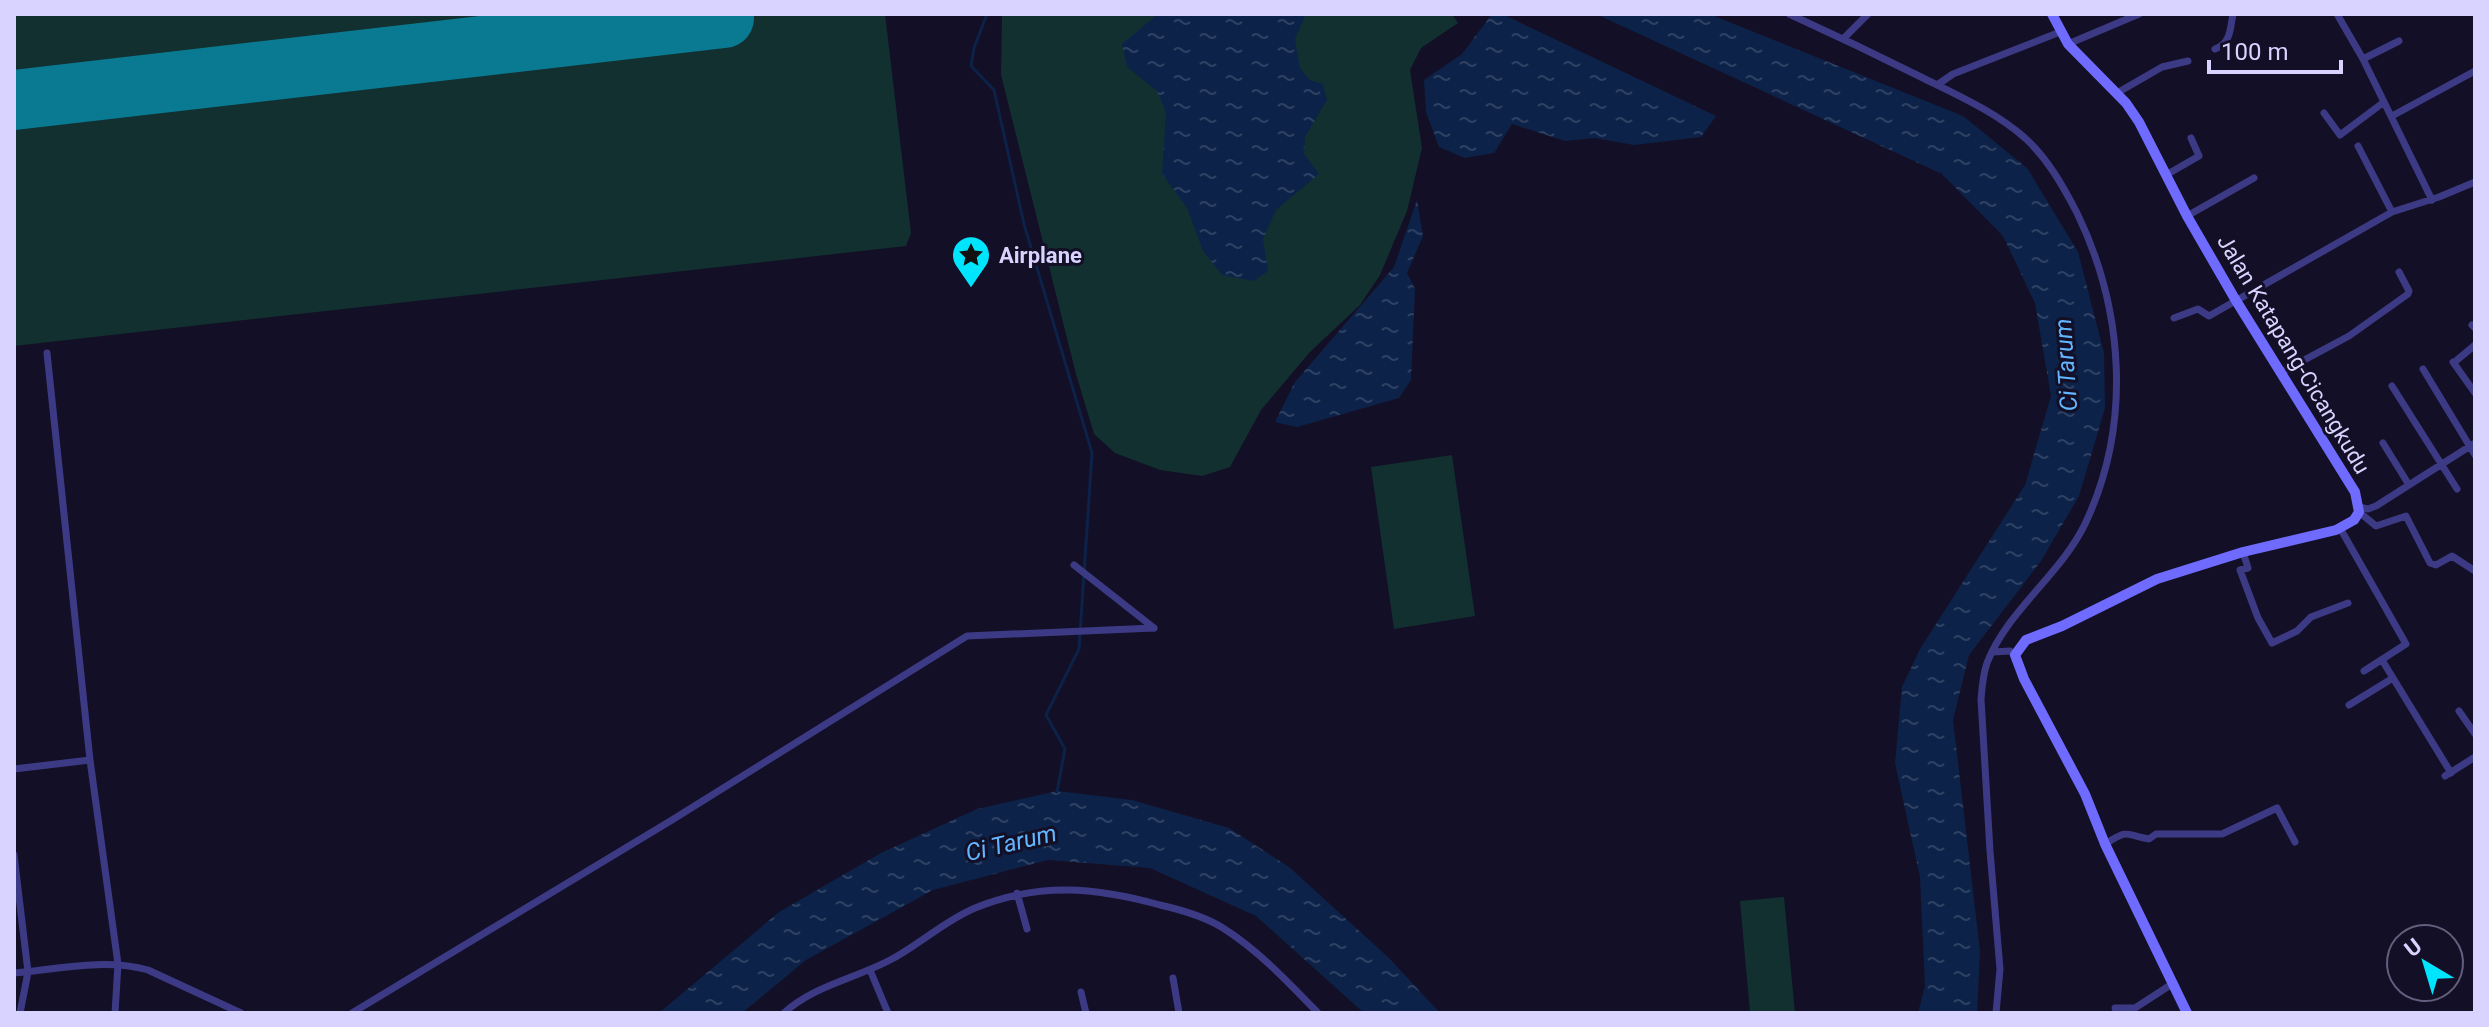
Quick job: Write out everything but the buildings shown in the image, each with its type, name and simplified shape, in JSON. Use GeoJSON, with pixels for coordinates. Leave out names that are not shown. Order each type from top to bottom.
{"type":"FeatureCollection","features":[{"type":"Feature","properties":{"kind":"street"},"geometry":{"type":"LineString","coordinates":[[1789,14],[1977,104],[2008,124],[2040,153],[2058,178],[2083,226],[2100,272],[2115,332],[2115,415],[2111,452],[2100,486],[2078,538],[2015,618],[1985,669],[1981,699],[2000,969],[1996,1013]]}},
{"type":"Feature","properties":{"kind":"street"},"geometry":{"type":"LineString","coordinates":[[1843,39],[1868,14]]}},
{"type":"Feature","properties":{"kind":"street","name":"Jalan Katapang-Cicangkudu"},"geometry":{"type":"LineString","coordinates":[[2052,14],[2068,44],[2117,93],[2139,122],[2187,216],[2235,299],[2355,492],[2359,510]]}},
{"type":"Feature","properties":{"kind":"street"},"geometry":{"type":"LineString","coordinates":[[2068,44],[2139,14]]}},
{"type":"Feature","properties":{"kind":"street"},"geometry":{"type":"LineString","coordinates":[[2215,49],[2229,38],[2233,14]]}},
{"type":"Feature","properties":{"kind":"street"},"geometry":{"type":"LineString","coordinates":[[2337,14],[2363,59],[2432,200]]}},
{"type":"Feature","properties":{"kind":"street"},"geometry":{"type":"LineString","coordinates":[[1937,85],[1953,74],[2060,32]]}},
{"type":"Feature","properties":{"kind":"street"},"geometry":{"type":"LineString","coordinates":[[2363,59],[2399,41]]}},
{"type":"Feature","properties":{"kind":"street"},"geometry":{"type":"LineString","coordinates":[[2117,93],[2162,67],[2188,61]]}},
{"type":"Feature","properties":{"kind":"street"},"geometry":{"type":"LineString","coordinates":[[2392,116],[2475,71]]}},
{"type":"Feature","properties":{"kind":"street"},"geometry":{"type":"LineString","coordinates":[[2324,113],[2340,135],[2384,102]]}},
{"type":"Feature","properties":{"kind":"street"},"geometry":{"type":"LineString","coordinates":[[2166,175],[2199,156],[2191,138]]}},
{"type":"Feature","properties":{"kind":"street"},"geometry":{"type":"LineString","coordinates":[[2358,146],[2392,212]]}},
{"type":"Feature","properties":{"kind":"street"},"geometry":{"type":"LineString","coordinates":[[2187,216],[2254,178]]}},
{"type":"Feature","properties":{"kind":"street"},"geometry":{"type":"LineString","coordinates":[[2174,318],[2198,309],[2209,316],[2392,212],[2475,182]]}},
{"type":"Feature","properties":{"kind":"street"},"geometry":{"type":"LineString","coordinates":[[2280,373],[2349,336],[2408,294],[2399,272]]}},
{"type":"Feature","properties":{"kind":"street"},"geometry":{"type":"LineString","coordinates":[[2475,345],[2455,361],[2475,393]]}},
{"type":"Feature","properties":{"kind":"street"},"geometry":{"type":"LineString","coordinates":[[47,353],[90,760],[118,964],[115,1013]]}},
{"type":"Feature","properties":{"kind":"street"},"geometry":{"type":"LineString","coordinates":[[2423,369],[2472,445],[2475,455]]}},
{"type":"Feature","properties":{"kind":"street"},"geometry":{"type":"LineString","coordinates":[[2392,386],[2457,489]]}},
{"type":"Feature","properties":{"kind":"street"},"geometry":{"type":"LineString","coordinates":[[2383,443],[2409,485]]}},
{"type":"Feature","properties":{"kind":"street"},"geometry":{"type":"LineString","coordinates":[[2359,510],[2376,506],[2472,445]]}},
{"type":"Feature","properties":{"kind":"street"},"geometry":{"type":"LineString","coordinates":[[2015,655],[2026,640],[2062,626],[2157,579],[2243,552],[2340,528],[2354,520],[2359,510]]}},
{"type":"Feature","properties":{"kind":"street"},"geometry":{"type":"LineString","coordinates":[[2359,510],[2376,526],[2406,516],[2430,563],[2436,565],[2452,556],[2474,570]]}},
{"type":"Feature","properties":{"kind":"street"},"geometry":{"type":"LineString","coordinates":[[2340,528],[2406,644],[2364,671]]}},
{"type":"Feature","properties":{"kind":"street"},"geometry":{"type":"LineString","coordinates":[[2243,552],[2248,568],[2240,570],[2258,618],[2272,643],[2297,631],[2311,617],[2348,603]]}},
{"type":"Feature","properties":{"kind":"street"},"geometry":{"type":"LineString","coordinates":[[352,1013],[659,828],[967,636],[1154,628],[1074,565]]}},
{"type":"Feature","properties":{"kind":"street"},"geometry":{"type":"LineString","coordinates":[[1993,652],[2010,651],[2015,655],[2024,679],[2085,794],[2105,844],[2187,1013]]}},
{"type":"Feature","properties":{"kind":"street"},"geometry":{"type":"LineString","coordinates":[[2382,660],[2448,774],[2475,757]]}},
{"type":"Feature","properties":{"kind":"street"},"geometry":{"type":"LineString","coordinates":[[2349,705],[2393,678]]}},
{"type":"Feature","properties":{"kind":"street"},"geometry":{"type":"LineString","coordinates":[[2459,711],[2475,734]]}},
{"type":"Feature","properties":{"kind":"street"},"geometry":{"type":"LineString","coordinates":[[14,769],[90,760]]}},
{"type":"Feature","properties":{"kind":"street"},"geometry":{"type":"LineString","coordinates":[[2105,844],[2123,833],[2149,839],[2156,834],[2222,834],[2277,808],[2295,842]]}},
{"type":"Feature","properties":{"kind":"street"},"geometry":{"type":"LineString","coordinates":[[14,855],[28,972],[20,1013]]}},
{"type":"Feature","properties":{"kind":"street"},"geometry":{"type":"LineString","coordinates":[[784,1013],[820,990],[870,970],[914,946],[973,909],[1017,893],[1100,890],[1209,920],[1238,939],[1318,1013]]}},
{"type":"Feature","properties":{"kind":"street"},"geometry":{"type":"LineString","coordinates":[[1017,893],[1027,929]]}},
{"type":"Feature","properties":{"kind":"street"},"geometry":{"type":"LineString","coordinates":[[14,973],[118,964],[148,970],[226,1010],[241,1013]]}},
{"type":"Feature","properties":{"kind":"street"},"geometry":{"type":"LineString","coordinates":[[870,970],[888,1013]]}},
{"type":"Feature","properties":{"kind":"street"},"geometry":{"type":"LineString","coordinates":[[1173,978],[1179,1013]]}},
{"type":"Feature","properties":{"kind":"street"},"geometry":{"type":"LineString","coordinates":[[2115,1008],[2135,1008],[2172,984]]}},
{"type":"Feature","properties":{"kind":"street"},"geometry":{"type":"LineString","coordinates":[[1081,992],[1086,1013]]}},
{"type":"Feature","properties":{"kind":"green space"},"geometry":{"type":"Polygon","coordinates":[[[14,14],[885,14],[911,233],[906,246],[14,346],[14,14]]]}},
{"type":"Feature","properties":{"kind":"green space"},"geometry":{"type":"Polygon","coordinates":[[[1002,14],[1452,14],[1458,23],[1421,48],[1410,70],[1422,148],[1407,211],[1380,275],[1360,305],[1310,352],[1261,410],[1230,467],[1202,476],[1160,470],[1115,453],[1094,434],[1001,75],[1002,14]]]}},
{"type":"Feature","properties":{"kind":"green space"},"geometry":{"type":"Polygon","coordinates":[[[1452,455],[1475,616],[1394,629],[1371,467],[1452,455]]]}},
{"type":"Feature","properties":{"kind":"green space"},"geometry":{"type":"Polygon","coordinates":[[[1784,897],[1795,1013],[1750,1013],[1740,901],[1784,897]]]}},
{"type":"Feature","properties":{"kind":"water"},"geometry":{"type":"Polygon","coordinates":[[[1158,14],[1306,14],[1295,39],[1300,68],[1310,80],[1323,84],[1327,100],[1305,137],[1304,154],[1319,174],[1276,210],[1263,239],[1268,271],[1254,281],[1222,275],[1203,251],[1187,208],[1162,174],[1166,112],[1157,91],[1127,67],[1122,44],[1158,14]]]}},
{"type":"Feature","properties":{"kind":"water"},"geometry":{"type":"Polygon","coordinates":[[[1492,14],[1502,14],[1716,116],[1701,137],[1634,145],[1595,138],[1565,141],[1512,124],[1494,153],[1465,158],[1439,147],[1426,112],[1424,80],[1462,54],[1492,14]]]}},
{"type":"Feature","properties":{"kind":"water","name":"Ci Tarum"},"geometry":{"type":"Polygon","coordinates":[[[1596,14],[1709,14],[1963,116],[2027,168],[2078,252],[2104,353],[2105,408],[2079,496],[2041,561],[1969,655],[1953,720],[1980,951],[1977,1013],[1918,1013],[1925,986],[1920,877],[1895,763],[1902,687],[1920,649],[2025,485],[2051,396],[2035,303],[2003,236],[1942,174],[1596,14]]]}},
{"type":"Feature","properties":{"kind":"water"},"geometry":{"type":"Polygon","coordinates":[[[1417,200],[1423,236],[1407,273],[1415,289],[1411,380],[1399,398],[1297,427],[1275,422],[1295,382],[1394,267],[1417,200]]]}},
{"type":"Feature","properties":{"kind":"water","name":"Ci Tarum"},"geometry":{"type":"Polygon","coordinates":[[[1057,791],[1132,800],[1229,828],[1289,867],[1389,958],[1440,1013],[1364,1013],[1256,916],[1150,868],[1048,860],[933,890],[806,960],[742,1013],[659,1013],[779,912],[881,853],[977,809],[1057,791]]]}},
{"type":"Feature","properties":{"kind":"waterway"},"geometry":{"type":"LineString","coordinates":[[987,14],[974,48],[971,66],[994,90],[1024,224],[1092,453],[1079,649],[1046,715],[1065,749],[1057,792]]}},
{"type":"Feature","properties":{"kind":"runway"},"geometry":{"type":"LineString","coordinates":[[14,100],[724,18]]}},
{"type":"Feature","properties":{"kind":"place","name":"Airplane"},"geometry":{"type":"Point","coordinates":[971,289]}}]}
